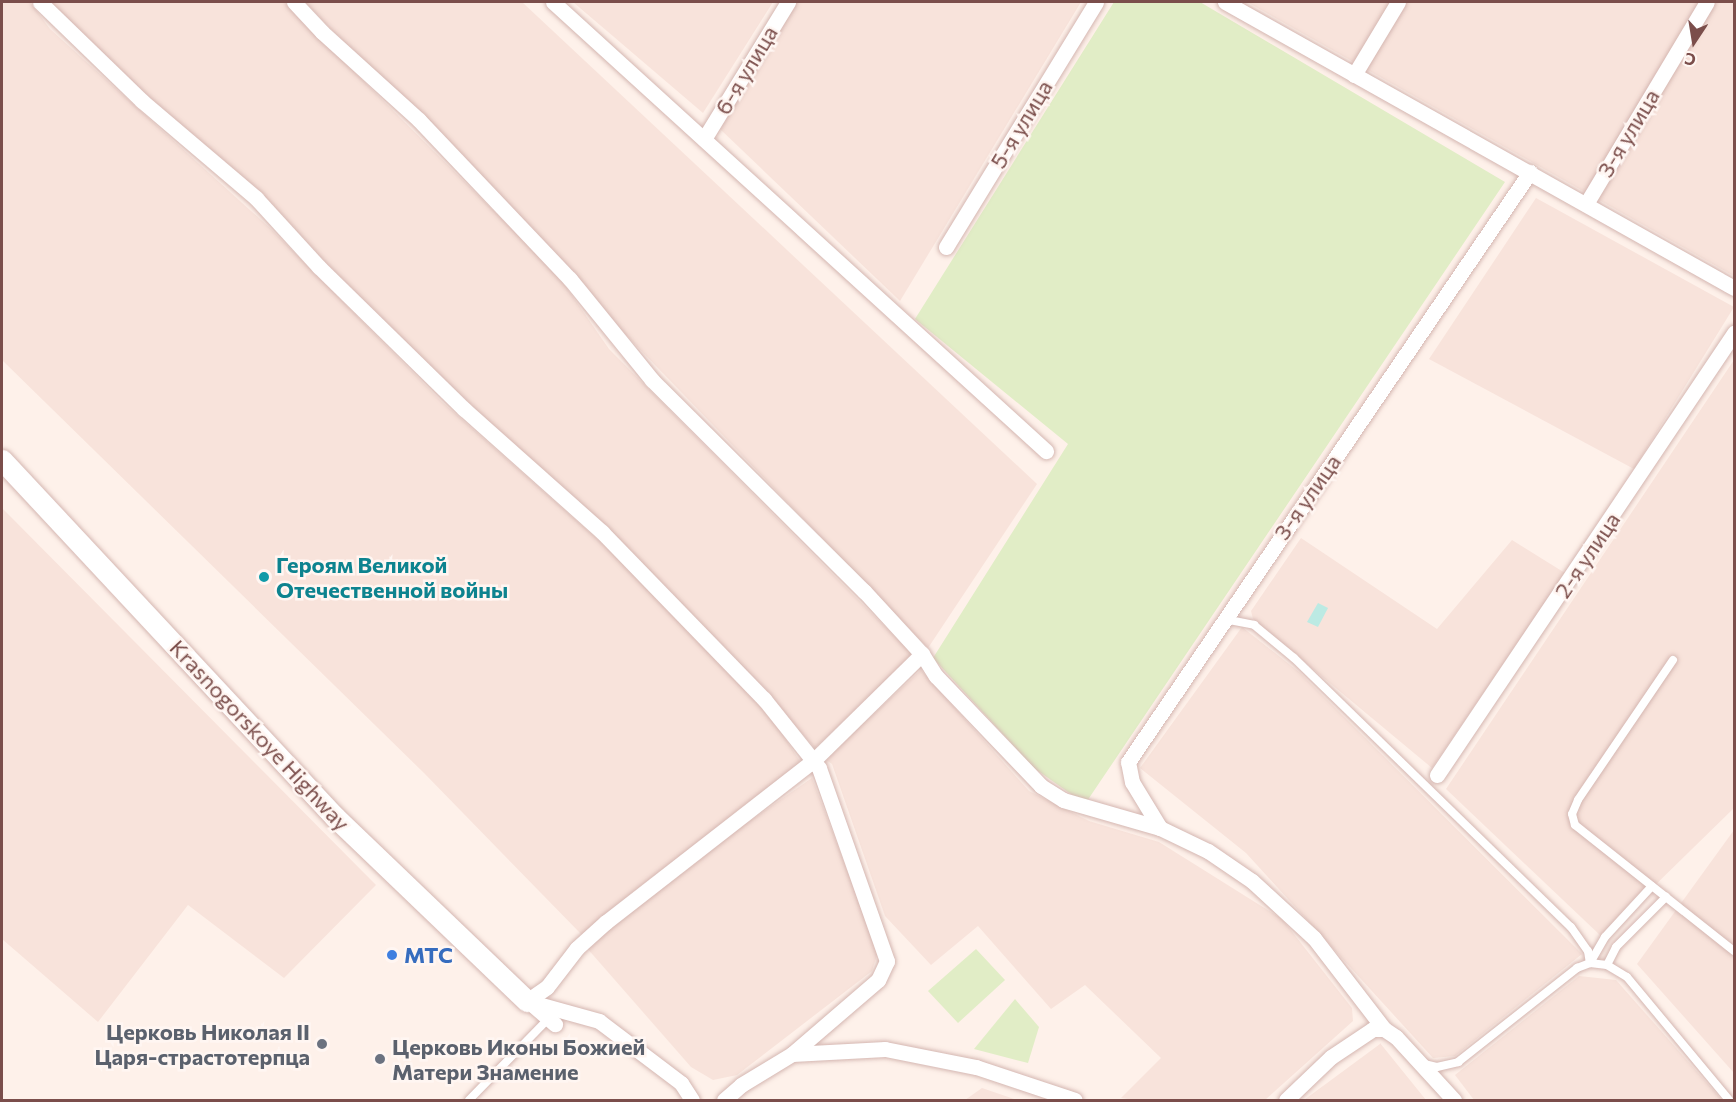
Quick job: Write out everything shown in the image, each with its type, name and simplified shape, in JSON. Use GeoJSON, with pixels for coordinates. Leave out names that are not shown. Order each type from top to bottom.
{"type":"FeatureCollection","features":[{"type":"Feature","properties":{"kind":"street"},"geometry":{"type":"LineString","coordinates":[[40,2],[142,101],[256,198],[319,267],[464,409],[602,532],[764,699],[813,761],[883,941],[887,961],[878,980],[792,1054],[741,1085],[724,1101]]}},
{"type":"Feature","properties":{"kind":"street"},"geometry":{"type":"LineString","coordinates":[[294,2],[322,32],[419,120],[570,279],[652,380],[922,654],[936,676],[1041,786],[1073,803],[1160,828],[1208,851],[1252,881],[1314,938],[1384,1029],[1422,1064],[1454,1101]]}},
{"type":"Feature","properties":{"kind":"street"},"geometry":{"type":"LineString","coordinates":[[554,2],[1046,451]]}},
{"type":"Feature","properties":{"kind":"street","name":"6-я улица"},"geometry":{"type":"LineString","coordinates":[[704,139],[788,2]]}},
{"type":"Feature","properties":{"kind":"street","name":"5-я улица"},"geometry":{"type":"LineString","coordinates":[[946,247],[1096,2]]}},
{"type":"Feature","properties":{"kind":"street"},"geometry":{"type":"LineString","coordinates":[[1225,2],[1734,288]]}},
{"type":"Feature","properties":{"kind":"street"},"geometry":{"type":"LineString","coordinates":[[1354,75],[1398,2]]}},
{"type":"Feature","properties":{"kind":"street","name":"3-я улица"},"geometry":{"type":"LineString","coordinates":[[1586,204],[1707,2]]}},
{"type":"Feature","properties":{"kind":"street","name":"3-я улица"},"geometry":{"type":"LineString","coordinates":[[1160,828],[1132,782],[1128,762],[1223,619],[1530,172]]}},
{"type":"Feature","properties":{"kind":"street","name":"2-я улица"},"geometry":{"type":"LineString","coordinates":[[1437,775],[1734,333]]}},
{"type":"Feature","properties":{"kind":"street","name":"Krasnogorskoye Highway"},"geometry":{"type":"LineString","coordinates":[[2,460],[335,817],[527,1001]]}},
{"type":"Feature","properties":{"kind":"street"},"geometry":{"type":"LineString","coordinates":[[527,1001],[547,987],[577,948],[606,922],[813,761],[922,654]]}},
{"type":"Feature","properties":{"kind":"street"},"geometry":{"type":"LineString","coordinates":[[527,1001],[552,1021]]}},
{"type":"Feature","properties":{"kind":"street"},"geometry":{"type":"LineString","coordinates":[[527,1001],[599,1021],[681,1083],[692,1101]]}},
{"type":"Feature","properties":{"kind":"street"},"geometry":{"type":"LineString","coordinates":[[1286,1101],[1362,1034],[1384,1029]]}},
{"type":"Feature","properties":{"kind":"street"},"geometry":{"type":"LineString","coordinates":[[792,1054],[885,1049],[932,1055],[1070,1100]]}},
{"type":"Feature","properties":{"kind":"lane"},"geometry":{"type":"LineString","coordinates":[[1223,619],[1254,625],[1294,658],[1571,927],[1588,951],[1590,963]]}},
{"type":"Feature","properties":{"kind":"lane"},"geometry":{"type":"LineString","coordinates":[[1673,660],[1578,800],[1572,814],[1575,825],[1734,951]]}},
{"type":"Feature","properties":{"kind":"lane"},"geometry":{"type":"LineString","coordinates":[[1590,963],[1605,938],[1652,886]]}},
{"type":"Feature","properties":{"kind":"lane"},"geometry":{"type":"LineString","coordinates":[[1607,966],[1616,947],[1666,897]]}},
{"type":"Feature","properties":{"kind":"lane"},"geometry":{"type":"LineString","coordinates":[[1422,1064],[1437,1067],[1458,1062],[1577,968],[1590,963],[1607,966],[1627,977],[1729,1101]]}},
{"type":"Feature","properties":{"kind":"lane"},"geometry":{"type":"LineString","coordinates":[[470,1101],[552,1021]]}},
{"type":"Feature","properties":{"kind":"shaded area"},"geometry":{"type":"Polygon","coordinates":[[[2,2],[30,2],[50,29],[271,229],[442,402],[614,554],[772,718],[801,763],[582,935],[424,773],[2,360],[2,2]]]}},
{"type":"Feature","properties":{"kind":"shaded area"},"geometry":{"type":"Polygon","coordinates":[[[48,2],[284,2],[557,274],[609,349],[913,655],[815,748],[720,642],[48,2]]]}},
{"type":"Feature","properties":{"kind":"shaded area"},"geometry":{"type":"Polygon","coordinates":[[[305,2],[522,2],[1037,484],[928,648],[305,2]]]}},
{"type":"Feature","properties":{"kind":"shaded area"},"geometry":{"type":"Polygon","coordinates":[[[573,2],[773,2],[703,113],[573,2]]]}},
{"type":"Feature","properties":{"kind":"shaded area"},"geometry":{"type":"Polygon","coordinates":[[[797,2],[1081,2],[900,301],[720,129],[797,2]]]}},
{"type":"Feature","properties":{"kind":"shaded area"},"geometry":{"type":"Polygon","coordinates":[[[1247,2],[1734,2],[1734,276],[1247,2]]]}},
{"type":"Feature","properties":{"kind":"shaded area"},"geometry":{"type":"Polygon","coordinates":[[[1536,198],[1734,307],[1634,469],[1429,359],[1536,198]]]}},
{"type":"Feature","properties":{"kind":"shaded area"},"geometry":{"type":"Polygon","coordinates":[[[1734,360],[1734,808],[1602,937],[1446,789],[1734,360]]]}},
{"type":"Feature","properties":{"kind":"shaded area"},"geometry":{"type":"Polygon","coordinates":[[[2,508],[376,885],[284,978],[188,905],[98,1022],[2,939],[2,508]]]}},
{"type":"Feature","properties":{"kind":"shaded area"},"geometry":{"type":"Polygon","coordinates":[[[1301,538],[1437,629],[1512,540],[1565,573],[1432,768],[1253,619],[1251,611],[1301,538]]]}},
{"type":"Feature","properties":{"kind":"shaded area"},"geometry":{"type":"Polygon","coordinates":[[[1242,627],[1299,672],[1582,954],[1455,1056],[1433,1058],[1246,853],[1140,768],[1242,627]]]}},
{"type":"Feature","properties":{"kind":"shaded area"},"geometry":{"type":"Polygon","coordinates":[[[921,670],[1029,791],[1089,821],[1159,842],[1282,919],[1352,1008],[1353,1021],[1265,1100],[1135,1100],[1121,1098],[1161,1058],[1085,985],[1051,1009],[978,926],[931,965],[885,916],[832,764],[825,759],[921,670]]]}},
{"type":"Feature","properties":{"kind":"shaded area"},"geometry":{"type":"Polygon","coordinates":[[[812,778],[878,952],[872,971],[737,1075],[713,1080],[691,1067],[586,947],[670,876],[812,778]]]}},
{"type":"Feature","properties":{"kind":"shaded area"},"geometry":{"type":"Polygon","coordinates":[[[1734,830],[1734,1073],[1637,964],[1734,830]]]}},
{"type":"Feature","properties":{"kind":"shaded area"},"geometry":{"type":"Polygon","coordinates":[[[1579,976],[1616,980],[1722,1100],[1474,1100],[1455,1075],[1579,976]]]}},
{"type":"Feature","properties":{"kind":"shaded area"},"geometry":{"type":"Polygon","coordinates":[[[1380,1044],[1426,1100],[1304,1100],[1380,1044]]]}},
{"type":"Feature","properties":{"kind":"shaded area"},"geometry":{"type":"Polygon","coordinates":[[[982,1088],[1017,1100],[965,1100],[982,1088]]]}},
{"type":"Feature","properties":{"kind":"green space"},"geometry":{"type":"Polygon","coordinates":[[[1114,2],[1200,2],[1505,182],[1085,804],[1034,768],[933,658],[1068,444],[915,319],[1114,2]]]}},
{"type":"Feature","properties":{"kind":"green space"},"geometry":{"type":"Polygon","coordinates":[[[976,949],[1005,980],[958,1023],[928,991],[976,949]]]}},
{"type":"Feature","properties":{"kind":"green space"},"geometry":{"type":"Polygon","coordinates":[[[1015,999],[1039,1027],[1028,1063],[974,1049],[1015,999]]]}},
{"type":"Feature","properties":{"kind":"water"},"geometry":{"type":"Polygon","coordinates":[[[1318,603],[1328,608],[1318,627],[1307,622],[1318,603]]]}},
{"type":"Feature","properties":{"kind":"place","name":"Героям Великой Отечественной войны"},"geometry":{"type":"Point","coordinates":[264,577]}},
{"type":"Feature","properties":{"kind":"place","name":"МТС"},"geometry":{"type":"Point","coordinates":[392,955]}},
{"type":"Feature","properties":{"kind":"place","name":"Церковь Николая II Царя-страстотерпца"},"geometry":{"type":"Point","coordinates":[322,1044]}},
{"type":"Feature","properties":{"kind":"place","name":"Церковь Иконы Божией Матери Знамение"},"geometry":{"type":"Point","coordinates":[380,1059]}}]}
